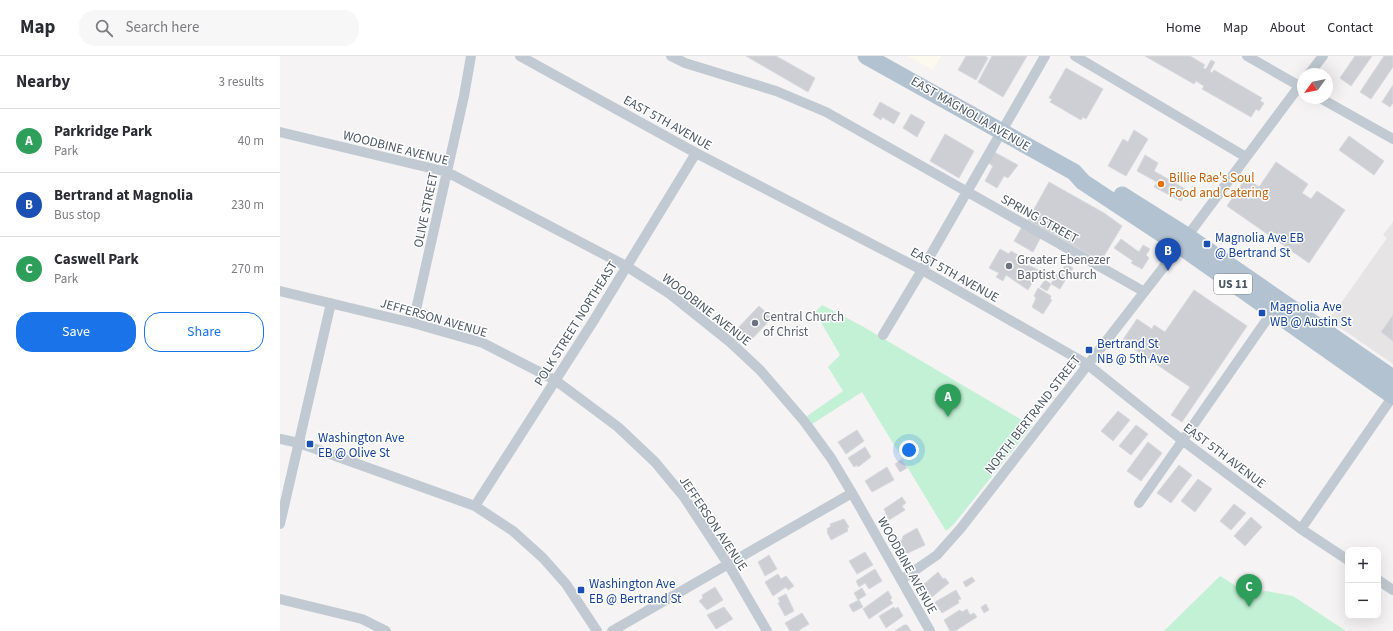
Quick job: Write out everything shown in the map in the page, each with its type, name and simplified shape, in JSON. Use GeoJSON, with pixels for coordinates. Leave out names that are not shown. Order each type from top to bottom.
{"type":"FeatureCollection","features":[{"type":"Feature","properties":{"kind":"main road","name":"EAST MAGNOLIA AVENUE"},"geometry":{"type":"LineString","coordinates":[[866,56],[1074,172],[1087,173],[1183,241],[1393,378]]}},
{"type":"Feature","properties":{"kind":"main road","name":"EAST MAGNOLIA AVENUE"},"geometry":{"type":"LineString","coordinates":[[1183,241],[1272,312],[1393,396]]}},
{"type":"Feature","properties":{"kind":"street","name":"OLIVE STREET"},"geometry":{"type":"LineString","coordinates":[[413,323],[471,56]]}},
{"type":"Feature","properties":{"kind":"street","name":"EAST 5TH AVENUE"},"geometry":{"type":"LineString","coordinates":[[520,56],[696,153],[922,270],[1086,364],[1182,440],[1301,529],[1345,558]]}},
{"type":"Feature","properties":{"kind":"street","name":"SPRING STREET"},"geometry":{"type":"LineString","coordinates":[[671,56],[800,100],[966,191],[1143,291]]}},
{"type":"Feature","properties":{"kind":"street"},"geometry":{"type":"LineString","coordinates":[[883,335],[1045,56]]}},
{"type":"Feature","properties":{"kind":"street"},"geometry":{"type":"LineString","coordinates":[[1075,56],[1246,157]]}},
{"type":"Feature","properties":{"kind":"street"},"geometry":{"type":"LineString","coordinates":[[1247,56],[1297,82]]}},
{"type":"Feature","properties":{"kind":"street"},"geometry":{"type":"LineString","coordinates":[[1314,68],[1323,56]]}},
{"type":"Feature","properties":{"kind":"street","name":"NORTH BERTRAND STREET"},"geometry":{"type":"LineString","coordinates":[[901,580],[936,555],[961,528],[1297,91]]}},
{"type":"Feature","properties":{"kind":"street"},"geometry":{"type":"LineString","coordinates":[[1331,104],[1393,139]]}},
{"type":"Feature","properties":{"kind":"street","name":"WOODBINE AVENUE"},"geometry":{"type":"LineString","coordinates":[[280,132],[447,172],[626,266],[670,294],[730,342],[760,370],[804,421],[831,458],[930,631]]}},
{"type":"Feature","properties":{"kind":"street","name":"POLK STREET NORTHEAST"},"geometry":{"type":"LineString","coordinates":[[475,506],[696,153]]}},
{"type":"Feature","properties":{"kind":"street","name":"JEFFERSON AVENUE"},"geometry":{"type":"LineString","coordinates":[[280,292],[413,323],[483,343],[555,380],[618,427],[655,462],[684,496],[728,564],[767,631]]}},
{"type":"Feature","properties":{"kind":"street"},"geometry":{"type":"LineString","coordinates":[[280,524],[331,303]]}},
{"type":"Feature","properties":{"kind":"street"},"geometry":{"type":"LineString","coordinates":[[1139,503],[1272,312]]}},
{"type":"Feature","properties":{"kind":"street"},"geometry":{"type":"LineString","coordinates":[[1301,529],[1393,396]]}},
{"type":"Feature","properties":{"kind":"street"},"geometry":{"type":"LineString","coordinates":[[280,439],[299,443],[475,506],[513,532],[543,558],[566,584],[597,631]]}},
{"type":"Feature","properties":{"kind":"street"},"geometry":{"type":"LineString","coordinates":[[612,631],[852,493]]}},
{"type":"Feature","properties":{"kind":"street"},"geometry":{"type":"LineString","coordinates":[[1381,582],[1393,590]]}},
{"type":"Feature","properties":{"kind":"street"},"geometry":{"type":"LineString","coordinates":[[280,599],[362,619],[386,631]]}},
{"type":"Feature","properties":{"kind":"shaded area"},"geometry":{"type":"Polygon","coordinates":[[[908,56],[941,56],[933,70],[908,56]]]}},
{"type":"Feature","properties":{"kind":"shaded area"},"geometry":{"type":"Polygon","coordinates":[[[1393,222],[1393,364],[1329,320],[1387,238],[1383,235],[1393,222]]]}},
{"type":"Feature","properties":{"kind":"green space"},"geometry":{"type":"Polygon","coordinates":[[[822,305],[862,326],[1032,426],[954,524],[946,531],[862,392],[812,424],[807,416],[843,391],[828,367],[840,355],[815,312],[822,305]]]}},
{"type":"Feature","properties":{"kind":"green space"},"geometry":{"type":"Polygon","coordinates":[[[1220,576],[1247,593],[1266,591],[1293,596],[1346,631],[1164,631],[1220,576]]]}},
{"type":"Feature","properties":{"kind":"building"},"geometry":{"type":"Polygon","coordinates":[[[746,56],[776,56],[815,78],[808,92],[746,56]]]}},
{"type":"Feature","properties":{"kind":"building"},"geometry":{"type":"Polygon","coordinates":[[[966,56],[985,56],[988,58],[976,80],[958,70],[966,56]]]}},
{"type":"Feature","properties":{"kind":"building"},"geometry":{"type":"Polygon","coordinates":[[[992,56],[1027,56],[1003,97],[978,82],[992,56]]]}},
{"type":"Feature","properties":{"kind":"building"},"geometry":{"type":"Polygon","coordinates":[[[1145,56],[1190,56],[1205,65],[1203,68],[1206,69],[1211,60],[1215,62],[1210,71],[1212,73],[1214,70],[1262,98],[1260,101],[1264,103],[1259,111],[1256,109],[1251,117],[1202,89],[1204,86],[1196,81],[1194,84],[1145,56]]]}},
{"type":"Feature","properties":{"kind":"building"},"geometry":{"type":"Polygon","coordinates":[[[1355,56],[1372,56],[1351,86],[1340,78],[1355,56]]]}},
{"type":"Feature","properties":{"kind":"building"},"geometry":{"type":"Polygon","coordinates":[[[1384,56],[1393,56],[1393,67],[1371,99],[1360,92],[1384,56]]]}},
{"type":"Feature","properties":{"kind":"building"},"geometry":{"type":"Polygon","coordinates":[[[1066,68],[1103,89],[1086,119],[1083,117],[1081,120],[1050,102],[1052,99],[1049,98],[1066,68]]]}},
{"type":"Feature","properties":{"kind":"building"},"geometry":{"type":"Polygon","coordinates":[[[1393,85],[1393,103],[1390,107],[1382,102],[1393,85]]]}},
{"type":"Feature","properties":{"kind":"building"},"geometry":{"type":"Polygon","coordinates":[[[880,102],[900,113],[894,124],[882,117],[881,120],[873,115],[880,102]]]}},
{"type":"Feature","properties":{"kind":"building"},"geometry":{"type":"Polygon","coordinates":[[[911,114],[925,122],[917,137],[903,128],[911,114]]]}},
{"type":"Feature","properties":{"kind":"building"},"geometry":{"type":"Polygon","coordinates":[[[1134,130],[1148,139],[1126,176],[1108,166],[1123,139],[1128,142],[1134,130]]]}},
{"type":"Feature","properties":{"kind":"building"},"geometry":{"type":"Polygon","coordinates":[[[945,134],[974,151],[959,178],[930,161],[945,134]]]}},
{"type":"Feature","properties":{"kind":"building"},"geometry":{"type":"Polygon","coordinates":[[[1349,136],[1384,161],[1374,175],[1339,150],[1349,136]]]}},
{"type":"Feature","properties":{"kind":"building"},"geometry":{"type":"Polygon","coordinates":[[[994,152],[1018,165],[1008,178],[1004,176],[997,188],[985,181],[993,166],[988,163],[994,152]]]}},
{"type":"Feature","properties":{"kind":"building"},"geometry":{"type":"Polygon","coordinates":[[[1145,155],[1158,163],[1154,171],[1187,190],[1181,201],[1154,187],[1157,182],[1137,171],[1145,155]]]}},
{"type":"Feature","properties":{"kind":"building"},"geometry":{"type":"Polygon","coordinates":[[[1276,162],[1308,184],[1302,193],[1311,199],[1317,191],[1345,210],[1309,263],[1227,206],[1246,178],[1259,187],[1276,162]]]}},
{"type":"Feature","properties":{"kind":"building"},"geometry":{"type":"Polygon","coordinates":[[[1049,182],[1104,213],[1122,226],[1101,261],[1028,220],[1049,182]]]}},
{"type":"Feature","properties":{"kind":"building"},"geometry":{"type":"Polygon","coordinates":[[[1022,227],[1041,237],[1033,252],[1014,241],[1022,227]]]}},
{"type":"Feature","properties":{"kind":"building"},"geometry":{"type":"Polygon","coordinates":[[[1121,239],[1139,252],[1143,245],[1150,249],[1146,255],[1149,258],[1142,269],[1131,263],[1133,261],[1114,248],[1121,239]]]}},
{"type":"Feature","properties":{"kind":"building"},"geometry":{"type":"Polygon","coordinates":[[[1000,249],[1009,254],[1011,251],[1018,255],[1015,259],[1039,270],[1028,290],[1006,275],[1003,281],[996,277],[999,273],[989,268],[1000,249]]]}},
{"type":"Feature","properties":{"kind":"building"},"geometry":{"type":"Polygon","coordinates":[[[1066,264],[1073,268],[1070,275],[1062,271],[1066,264]]]}},
{"type":"Feature","properties":{"kind":"building"},"geometry":{"type":"Polygon","coordinates":[[[1058,272],[1067,277],[1060,289],[1051,284],[1058,272]]]}},
{"type":"Feature","properties":{"kind":"building"},"geometry":{"type":"Polygon","coordinates":[[[1045,280],[1051,284],[1047,291],[1040,287],[1045,280]]]}},
{"type":"Feature","properties":{"kind":"building"},"geometry":{"type":"Polygon","coordinates":[[[1038,288],[1051,296],[1050,299],[1052,300],[1043,314],[1032,307],[1036,298],[1034,296],[1038,288]]]}},
{"type":"Feature","properties":{"kind":"building"},"geometry":{"type":"Polygon","coordinates":[[[1194,290],[1247,326],[1182,422],[1171,415],[1190,387],[1122,341],[1137,319],[1152,329],[1154,325],[1165,332],[1194,290]]]}},
{"type":"Feature","properties":{"kind":"building"},"geometry":{"type":"Polygon","coordinates":[[[759,306],[772,318],[750,341],[737,329],[759,306]]]}},
{"type":"Feature","properties":{"kind":"building"},"geometry":{"type":"Polygon","coordinates":[[[1393,315],[1393,341],[1381,332],[1393,315]]]}},
{"type":"Feature","properties":{"kind":"building"},"geometry":{"type":"Polygon","coordinates":[[[1118,411],[1130,420],[1113,441],[1101,431],[1118,411]]]}},
{"type":"Feature","properties":{"kind":"building"},"geometry":{"type":"Polygon","coordinates":[[[1136,425],[1148,434],[1131,455],[1119,446],[1136,425]]]}},
{"type":"Feature","properties":{"kind":"building"},"geometry":{"type":"Polygon","coordinates":[[[857,430],[864,441],[846,454],[838,442],[857,430]]]}},
{"type":"Feature","properties":{"kind":"building"},"geometry":{"type":"Polygon","coordinates":[[[1148,442],[1162,453],[1141,481],[1127,471],[1148,442]]]}},
{"type":"Feature","properties":{"kind":"building"},"geometry":{"type":"Polygon","coordinates":[[[865,447],[871,457],[858,467],[857,465],[854,467],[848,458],[865,447]]]}},
{"type":"Feature","properties":{"kind":"building"},"geometry":{"type":"Polygon","coordinates":[[[902,459],[907,468],[900,472],[895,464],[902,459]]]}},
{"type":"Feature","properties":{"kind":"building"},"geometry":{"type":"Polygon","coordinates":[[[1179,465],[1192,475],[1171,503],[1157,493],[1179,465]]]}},
{"type":"Feature","properties":{"kind":"building"},"geometry":{"type":"Polygon","coordinates":[[[887,467],[894,480],[872,492],[865,481],[887,467]]]}},
{"type":"Feature","properties":{"kind":"building"},"geometry":{"type":"Polygon","coordinates":[[[1198,479],[1212,489],[1195,512],[1181,501],[1198,479]]]}},
{"type":"Feature","properties":{"kind":"building"},"geometry":{"type":"Polygon","coordinates":[[[902,497],[906,503],[902,506],[905,510],[889,520],[884,509],[902,497]]]}},
{"type":"Feature","properties":{"kind":"building"},"geometry":{"type":"Polygon","coordinates":[[[1234,504],[1246,513],[1231,530],[1220,521],[1234,504]]]}},
{"type":"Feature","properties":{"kind":"building"},"geometry":{"type":"Polygon","coordinates":[[[1251,517],[1262,527],[1245,546],[1234,536],[1251,517]]]}},
{"type":"Feature","properties":{"kind":"building"},"geometry":{"type":"Polygon","coordinates":[[[844,519],[849,527],[847,528],[848,531],[831,540],[827,532],[827,529],[831,526],[830,524],[844,519]]]}},
{"type":"Feature","properties":{"kind":"building"},"geometry":{"type":"Polygon","coordinates":[[[917,528],[925,545],[906,554],[899,542],[902,540],[903,536],[917,528]]]}},
{"type":"Feature","properties":{"kind":"building"},"geometry":{"type":"Polygon","coordinates":[[[865,552],[873,565],[857,574],[849,561],[865,552]]]}},
{"type":"Feature","properties":{"kind":"building"},"geometry":{"type":"Polygon","coordinates":[[[769,555],[777,569],[765,576],[758,562],[769,555]]]}},
{"type":"Feature","properties":{"kind":"building"},"geometry":{"type":"Polygon","coordinates":[[[875,569],[882,581],[869,589],[865,583],[859,587],[856,581],[875,569]]]}},
{"type":"Feature","properties":{"kind":"building"},"geometry":{"type":"Polygon","coordinates":[[[938,572],[943,579],[945,578],[949,583],[932,597],[923,585],[938,572]]]}},
{"type":"Feature","properties":{"kind":"building"},"geometry":{"type":"Polygon","coordinates":[[[778,574],[781,579],[786,576],[794,586],[788,590],[786,587],[773,596],[765,582],[778,574]]]}},
{"type":"Feature","properties":{"kind":"building"},"geometry":{"type":"Polygon","coordinates":[[[972,577],[975,581],[966,587],[963,582],[972,577]]]}},
{"type":"Feature","properties":{"kind":"building"},"geometry":{"type":"Polygon","coordinates":[[[715,587],[723,600],[707,610],[699,601],[703,598],[702,595],[715,587]]]}},
{"type":"Feature","properties":{"kind":"building"},"geometry":{"type":"Polygon","coordinates":[[[862,588],[866,595],[858,600],[854,593],[862,588]]]}},
{"type":"Feature","properties":{"kind":"building"},"geometry":{"type":"Polygon","coordinates":[[[956,590],[961,599],[958,600],[959,603],[942,613],[935,602],[956,590]]]}},
{"type":"Feature","properties":{"kind":"building"},"geometry":{"type":"Polygon","coordinates":[[[888,591],[892,598],[890,600],[893,603],[869,619],[863,609],[888,591]]]}},
{"type":"Feature","properties":{"kind":"building"},"geometry":{"type":"Polygon","coordinates":[[[786,594],[794,611],[785,616],[778,603],[780,602],[778,598],[786,594]]]}},
{"type":"Feature","properties":{"kind":"building"},"geometry":{"type":"Polygon","coordinates":[[[859,600],[863,607],[853,612],[849,605],[859,600]]]}},
{"type":"Feature","properties":{"kind":"building"},"geometry":{"type":"Polygon","coordinates":[[[986,604],[989,610],[984,613],[981,607],[986,604]]]}},
{"type":"Feature","properties":{"kind":"building"},"geometry":{"type":"Polygon","coordinates":[[[724,607],[733,619],[716,629],[707,615],[724,607]]]}},
{"type":"Feature","properties":{"kind":"building"},"geometry":{"type":"Polygon","coordinates":[[[894,607],[895,609],[898,607],[903,616],[886,628],[879,616],[894,607]]]}},
{"type":"Feature","properties":{"kind":"building"},"geometry":{"type":"Polygon","coordinates":[[[967,609],[970,615],[974,613],[977,617],[955,631],[950,631],[944,620],[960,610],[962,612],[967,609]]]}},
{"type":"Feature","properties":{"kind":"building"},"geometry":{"type":"Polygon","coordinates":[[[802,613],[809,624],[798,631],[790,631],[785,623],[802,613]]]}},
{"type":"Feature","properties":{"kind":"building"},"geometry":{"type":"Polygon","coordinates":[[[904,625],[907,625],[911,631],[895,631],[904,625]]]}},
{"type":"Feature","properties":{"kind":"place","name":"Billie Rae's Soul Food and Catering"},"geometry":{"type":"Point","coordinates":[1161,184]}},
{"type":"Feature","properties":{"kind":"place","name":"Magnolia Ave EB @ Bertrand St"},"geometry":{"type":"Point","coordinates":[1207,244]}},
{"type":"Feature","properties":{"kind":"place","name":"Greater Ebenezer Baptist Church"},"geometry":{"type":"Point","coordinates":[1009,266]}},
{"type":"Feature","properties":{"kind":"place","name":"Bertrand at Magnolia"},"geometry":{"type":"Point","coordinates":[1168,271]}},
{"type":"Feature","properties":{"kind":"place","name":"Magnolia Ave WB @ Austin St"},"geometry":{"type":"Point","coordinates":[1262,313]}},
{"type":"Feature","properties":{"kind":"place","name":"Central Church of Christ"},"geometry":{"type":"Point","coordinates":[755,323]}},
{"type":"Feature","properties":{"kind":"place","name":"Bertrand St NB @ 5th Ave"},"geometry":{"type":"Point","coordinates":[1089,350]}},
{"type":"Feature","properties":{"kind":"place","name":"Parkridge Park"},"geometry":{"type":"Point","coordinates":[948,417]}},
{"type":"Feature","properties":{"kind":"place","name":"Washington Ave EB @ Olive St"},"geometry":{"type":"Point","coordinates":[310,444]}},
{"type":"Feature","properties":{"kind":"place","name":"Washington Ave EB @ Bertrand St"},"geometry":{"type":"Point","coordinates":[581,590]}},
{"type":"Feature","properties":{"kind":"place","name":"Caswell Park"},"geometry":{"type":"Point","coordinates":[1249,607]}}]}
